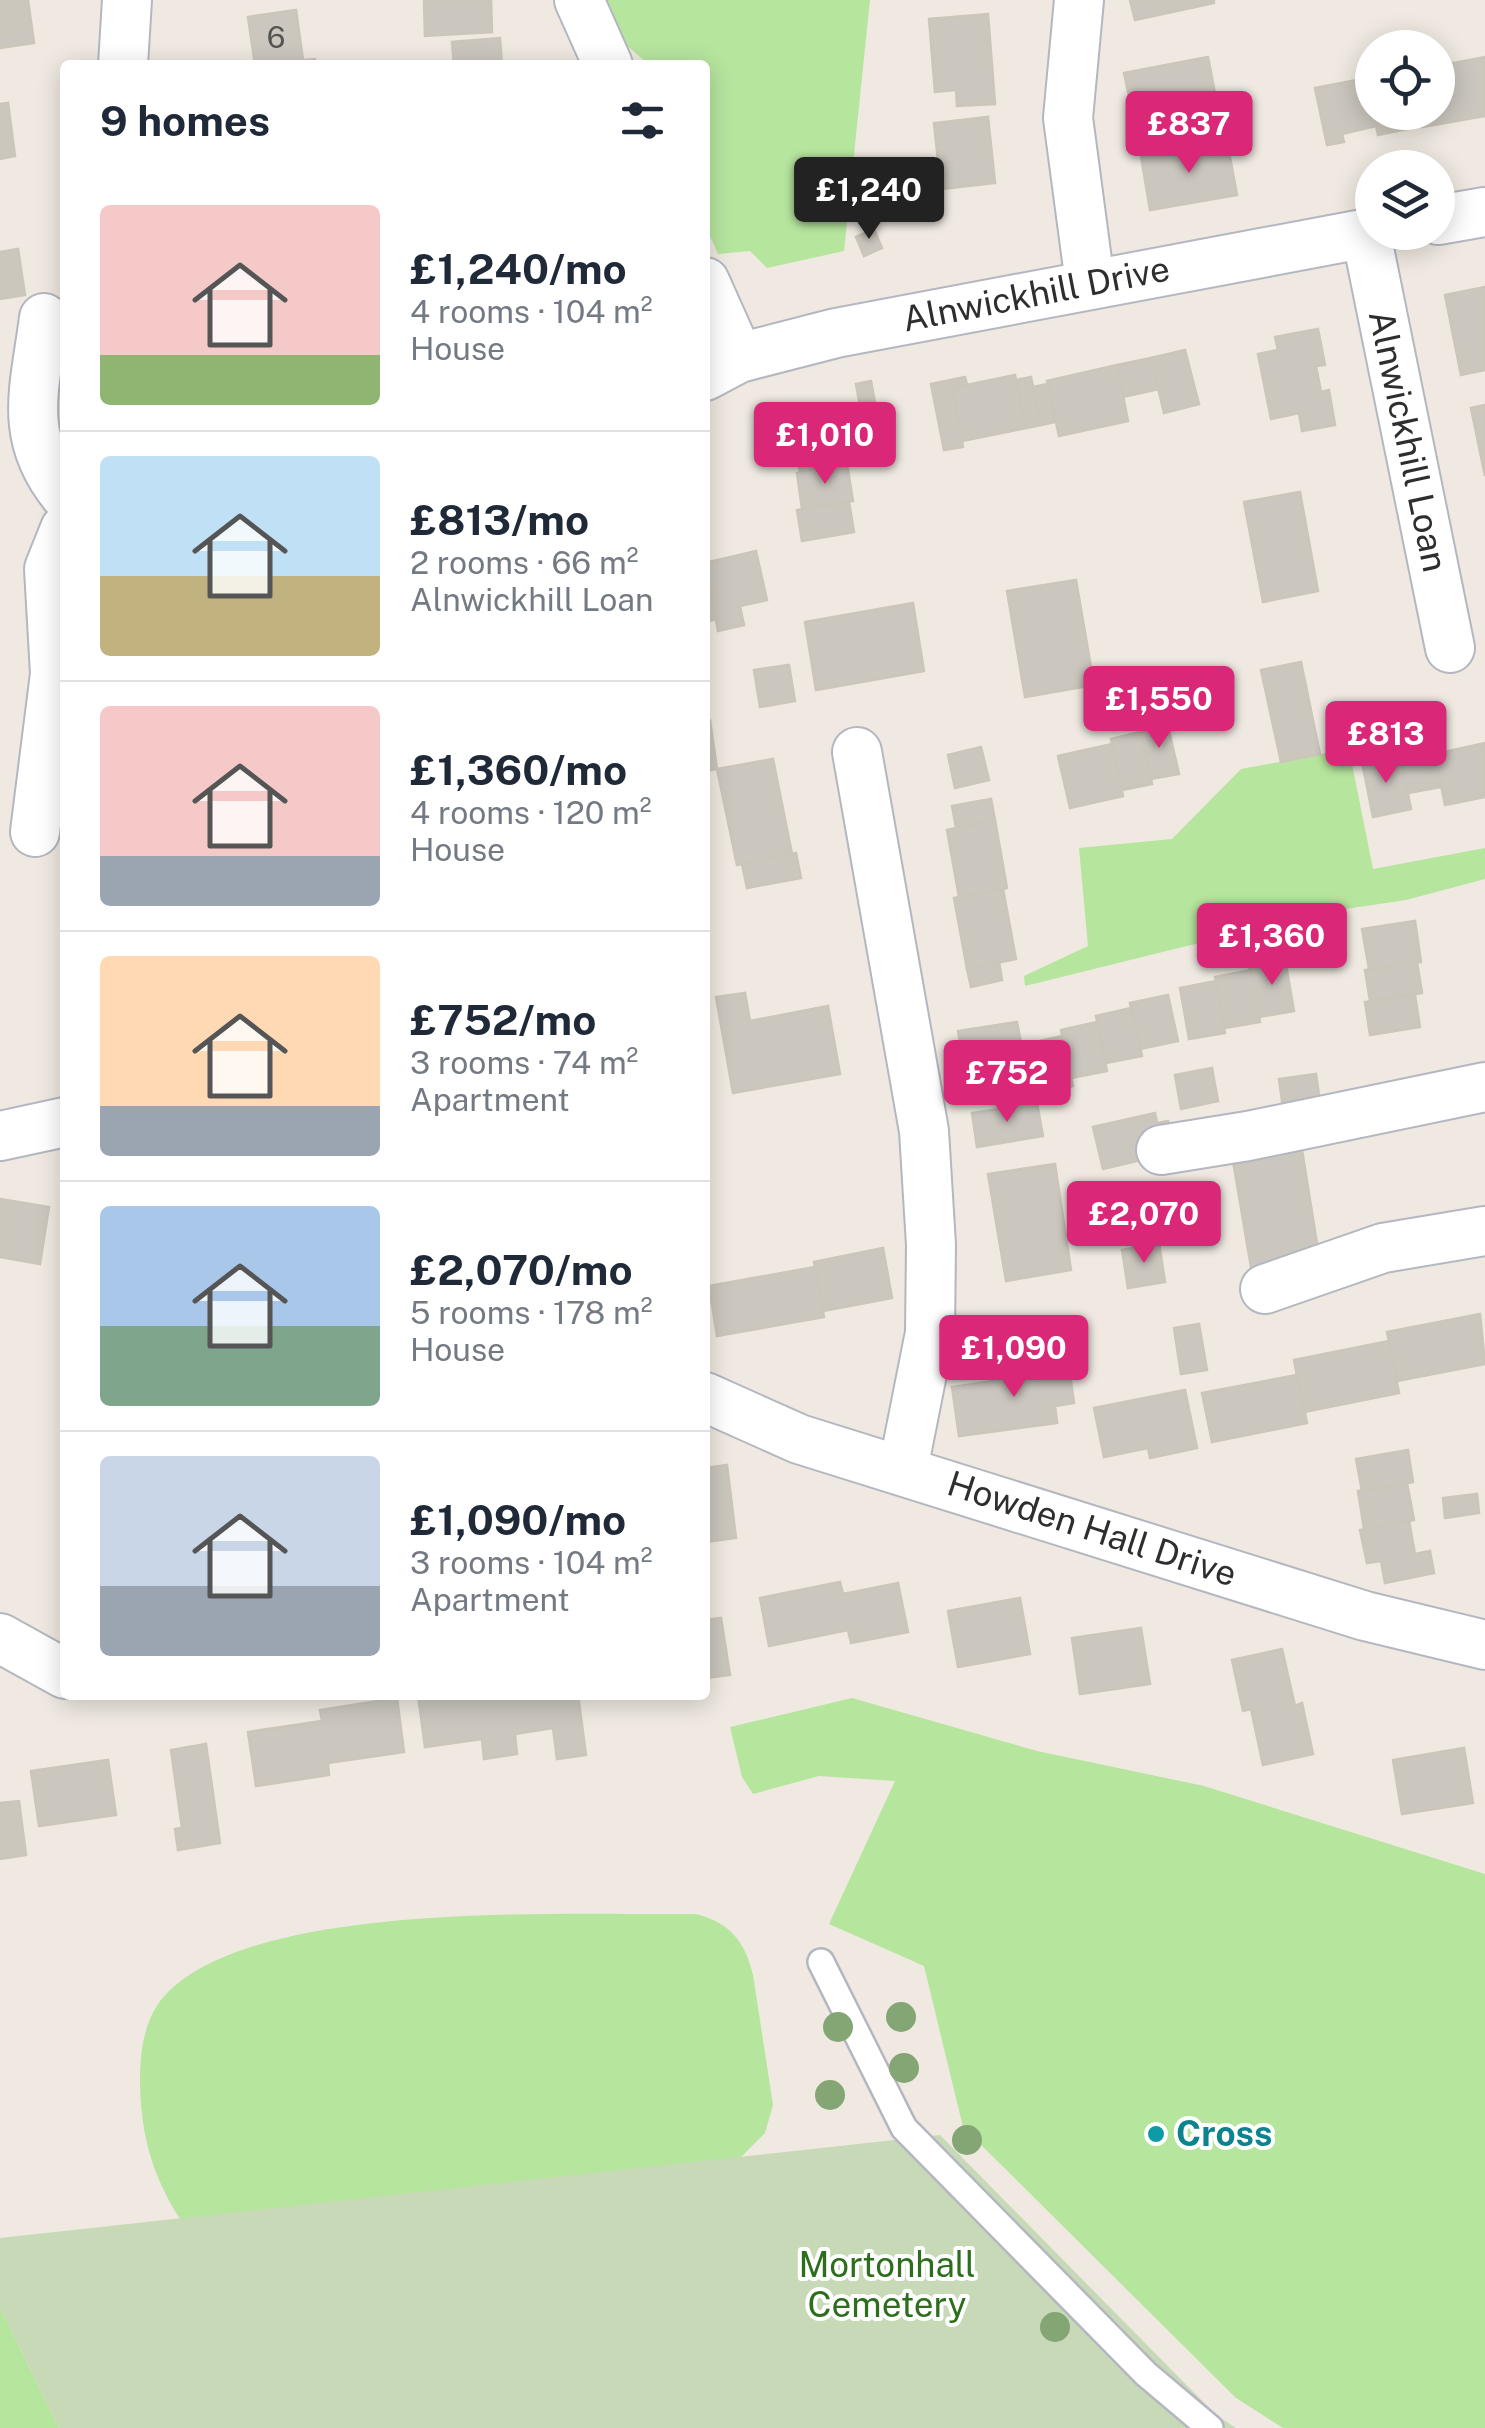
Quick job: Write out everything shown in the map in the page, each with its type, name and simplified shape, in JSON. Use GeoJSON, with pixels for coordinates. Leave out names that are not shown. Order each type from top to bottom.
{"type":"FeatureCollection","features":[{"type":"Feature","properties":{"kind":"street"},"geometry":{"type":"LineString","coordinates":[[123,60],[127,0]]}},
{"type":"Feature","properties":{"kind":"street"},"geometry":{"type":"LineString","coordinates":[[579,0],[606,60]]}},
{"type":"Feature","properties":{"kind":"street"},"geometry":{"type":"LineString","coordinates":[[1079,0],[1068,118],[1090,283]]}},
{"type":"Feature","properties":{"kind":"street"},"geometry":{"type":"LineString","coordinates":[[1455,217],[1485,212]]}},
{"type":"Feature","properties":{"kind":"street","name":"Alnwickhill Drive"},"geometry":{"type":"LineString","coordinates":[[722,367],[836,332],[1355,236]]}},
{"type":"Feature","properties":{"kind":"street","name":"Alnwickhill Loan"},"geometry":{"type":"LineString","coordinates":[[1372,250],[1450,648]]}},
{"type":"Feature","properties":{"kind":"street"},"geometry":{"type":"LineString","coordinates":[[710,307],[722,367]]}},
{"type":"Feature","properties":{"kind":"street"},"geometry":{"type":"LineString","coordinates":[[44,318],[33,406],[34,445],[60,487]]}},
{"type":"Feature","properties":{"kind":"street"},"geometry":{"type":"LineString","coordinates":[[34,832],[55,674],[49,569],[60,542]]}},
{"type":"Feature","properties":{"kind":"street"},"geometry":{"type":"LineString","coordinates":[[857,752],[926,1148],[930,1332],[904,1469]]}},
{"type":"Feature","properties":{"kind":"street"},"geometry":{"type":"LineString","coordinates":[[1161,1150],[1485,1087]]}},
{"type":"Feature","properties":{"kind":"street"},"geometry":{"type":"LineString","coordinates":[[0,1136],[60,1123]]}},
{"type":"Feature","properties":{"kind":"street"},"geometry":{"type":"LineString","coordinates":[[1266,1289],[1384,1248],[1485,1230]]}},
{"type":"Feature","properties":{"kind":"street","name":"Howden Hall Drive"},"geometry":{"type":"LineString","coordinates":[[710,1399],[800,1438],[1365,1616],[1485,1645]]}},
{"type":"Feature","properties":{"kind":"street"},"geometry":{"type":"LineString","coordinates":[[0,1638],[60,1671]]}},
{"type":"Feature","properties":{"kind":"lane"},"geometry":{"type":"LineString","coordinates":[[821,1962],[904,2128],[1146,2374],[1210,2428]]}},
{"type":"Feature","properties":{"kind":"green space"},"geometry":{"type":"Polygon","coordinates":[[[606,0],[870,0],[844,251],[767,268],[750,251],[718,254],[710,236],[710,60],[643,60],[614,34],[606,0]]]}},
{"type":"Feature","properties":{"kind":"green space"},"geometry":{"type":"Polygon","coordinates":[[[1349,749],[1373,869],[1485,848],[1485,879],[1406,900],[1245,924],[1203,942],[1025,986],[1024,976],[1088,946],[1079,848],[1172,839],[1241,769],[1349,749]]]}},
{"type":"Feature","properties":{"kind":"green space"},"geometry":{"type":"Polygon","coordinates":[[[852,1698],[1037,1751],[1204,1786],[1485,1874],[1485,2428],[1283,2428],[1236,2398],[963,2127],[924,1966],[829,1924],[895,1781],[819,1776],[753,1794],[742,1777],[730,1727],[852,1698]]]}},
{"type":"Feature","properties":{"kind":"green space"},"geometry":{"type":"Polygon","coordinates":[[[696,1914],[734,1935],[746,1952],[753,1975],[773,2105],[765,2133],[739,2159],[180,2219],[170,2203],[155,2170],[143,2120],[143,2046],[149,2022],[161,2000],[213,1962],[273,1941],[343,1927],[420,1919],[696,1914]]]}},
{"type":"Feature","properties":{"kind":"green space","name":"Mortonhall Cemetery"},"geometry":{"type":"Polygon","coordinates":[[[940,2135],[1216,2415],[1236,2428],[59,2428],[0,2307],[0,2238],[940,2135]]]}},
{"type":"Feature","properties":{"kind":"green space"},"geometry":{"type":"Polygon","coordinates":[[[0,2307],[59,2428],[0,2428],[0,2307]]]}},
{"type":"Feature","properties":{"kind":"building"},"geometry":{"type":"Polygon","coordinates":[[[28,0],[34,43],[0,48],[0,1],[28,0]]]}},
{"type":"Feature","properties":{"kind":"building"},"geometry":{"type":"Polygon","coordinates":[[[424,0],[491,0],[492,32],[425,36],[424,0]]]}},
{"type":"Feature","properties":{"kind":"building"},"geometry":{"type":"Polygon","coordinates":[[[1130,0],[1214,0],[1214,3],[1135,20],[1130,0]]]}},
{"type":"Feature","properties":{"kind":"building"},"geometry":{"type":"Polygon","coordinates":[[[296,10],[303,60],[254,60],[248,17],[296,10]]]}},
{"type":"Feature","properties":{"kind":"building"},"geometry":{"type":"Polygon","coordinates":[[[988,14],[995,104],[957,106],[956,90],[935,92],[929,19],[988,14]]]}},
{"type":"Feature","properties":{"kind":"building"},"geometry":{"type":"Polygon","coordinates":[[[500,38],[502,60],[454,60],[452,42],[500,38]]]}},
{"type":"Feature","properties":{"kind":"building"},"geometry":{"type":"Polygon","coordinates":[[[1208,57],[1217,104],[1134,119],[1124,73],[1208,57]]]}},
{"type":"Feature","properties":{"kind":"building"},"geometry":{"type":"Polygon","coordinates":[[[1485,57],[1485,116],[1455,121],[1455,63],[1485,57]]]}},
{"type":"Feature","properties":{"kind":"building"},"geometry":{"type":"Polygon","coordinates":[[[1355,80],[1355,130],[1359,130],[1342,134],[1344,142],[1327,145],[1315,88],[1355,80]]]}},
{"type":"Feature","properties":{"kind":"building"},"geometry":{"type":"Polygon","coordinates":[[[8,103],[15,156],[0,159],[0,104],[8,103]]]}},
{"type":"Feature","properties":{"kind":"building"},"geometry":{"type":"Polygon","coordinates":[[[988,117],[995,183],[941,189],[934,123],[988,117]]]}},
{"type":"Feature","properties":{"kind":"building"},"geometry":{"type":"Polygon","coordinates":[[[1377,130],[1402,130],[1378,135],[1377,130]]]}},
{"type":"Feature","properties":{"kind":"building"},"geometry":{"type":"Polygon","coordinates":[[[1227,141],[1237,195],[1150,210],[1141,156],[1227,141]]]}},
{"type":"Feature","properties":{"kind":"building"},"geometry":{"type":"Polygon","coordinates":[[[894,166],[896,212],[860,214],[857,168],[894,166]]]}},
{"type":"Feature","properties":{"kind":"building"},"geometry":{"type":"Polygon","coordinates":[[[874,229],[882,248],[864,256],[856,237],[874,229]]]}},
{"type":"Feature","properties":{"kind":"building"},"geometry":{"type":"Polygon","coordinates":[[[18,249],[25,295],[0,299],[0,252],[18,249]]]}},
{"type":"Feature","properties":{"kind":"building"},"geometry":{"type":"Polygon","coordinates":[[[1485,287],[1485,370],[1461,375],[1445,295],[1485,287]]]}},
{"type":"Feature","properties":{"kind":"building"},"geometry":{"type":"Polygon","coordinates":[[[1318,329],[1325,365],[1316,366],[1321,392],[1329,390],[1335,425],[1302,431],[1299,413],[1271,419],[1258,354],[1278,350],[1275,337],[1318,329]]]}},
{"type":"Feature","properties":{"kind":"building"},"geometry":{"type":"Polygon","coordinates":[[[1185,350],[1199,404],[1164,413],[1151,358],[1185,350]]]}},
{"type":"Feature","properties":{"kind":"building"},"geometry":{"type":"Polygon","coordinates":[[[1151,358],[1159,389],[1123,397],[1117,365],[1151,358]]]}},
{"type":"Feature","properties":{"kind":"building"},"geometry":{"type":"Polygon","coordinates":[[[1117,365],[1128,421],[1059,436],[1047,381],[1117,365]]]}},
{"type":"Feature","properties":{"kind":"building"},"geometry":{"type":"Polygon","coordinates":[[[1015,375],[1026,428],[962,441],[952,388],[1015,375]]]}},
{"type":"Feature","properties":{"kind":"building"},"geometry":{"type":"Polygon","coordinates":[[[965,377],[967,385],[952,388],[963,447],[944,450],[931,384],[965,377]]]}},
{"type":"Feature","properties":{"kind":"building"},"geometry":{"type":"Polygon","coordinates":[[[1031,377],[1041,425],[1026,428],[1016,380],[1031,377]]]}},
{"type":"Feature","properties":{"kind":"building"},"geometry":{"type":"Polygon","coordinates":[[[871,381],[877,414],[862,417],[856,384],[871,381]]]}},
{"type":"Feature","properties":{"kind":"building"},"geometry":{"type":"Polygon","coordinates":[[[1048,384],[1055,422],[1041,425],[1033,387],[1048,384]]]}},
{"type":"Feature","properties":{"kind":"building"},"geometry":{"type":"Polygon","coordinates":[[[1485,405],[1485,476],[1471,408],[1485,405]]]}},
{"type":"Feature","properties":{"kind":"building"},"geometry":{"type":"Polygon","coordinates":[[[859,423],[862,443],[849,446],[852,463],[800,472],[793,435],[859,423]]]}},
{"type":"Feature","properties":{"kind":"building"},"geometry":{"type":"Polygon","coordinates":[[[847,464],[853,501],[802,509],[797,473],[847,464]]]}},
{"type":"Feature","properties":{"kind":"building"},"geometry":{"type":"Polygon","coordinates":[[[1300,492],[1318,591],[1263,602],[1244,502],[1300,492]]]}},
{"type":"Feature","properties":{"kind":"building"},"geometry":{"type":"Polygon","coordinates":[[[849,502],[854,532],[802,541],[797,510],[849,502]]]}},
{"type":"Feature","properties":{"kind":"building"},"geometry":{"type":"Polygon","coordinates":[[[756,551],[767,600],[740,606],[744,625],[718,631],[710,589],[710,562],[756,551]]]}},
{"type":"Feature","properties":{"kind":"building"},"geometry":{"type":"Polygon","coordinates":[[[1076,580],[1094,685],[1025,697],[1007,591],[1076,580]]]}},
{"type":"Feature","properties":{"kind":"building"},"geometry":{"type":"Polygon","coordinates":[[[710,593],[716,619],[710,621],[710,593]]]}},
{"type":"Feature","properties":{"kind":"building"},"geometry":{"type":"Polygon","coordinates":[[[913,603],[924,671],[816,690],[805,622],[913,603]]]}},
{"type":"Feature","properties":{"kind":"building"},"geometry":{"type":"Polygon","coordinates":[[[1301,662],[1320,754],[1281,762],[1261,670],[1301,662]]]}},
{"type":"Feature","properties":{"kind":"building"},"geometry":{"type":"Polygon","coordinates":[[[789,665],[795,701],[760,707],[754,670],[789,665]]]}},
{"type":"Feature","properties":{"kind":"building"},"geometry":{"type":"Polygon","coordinates":[[[710,720],[717,769],[710,770],[710,720]]]}},
{"type":"Feature","properties":{"kind":"building"},"geometry":{"type":"Polygon","coordinates":[[[1167,722],[1179,774],[1150,779],[1139,728],[1167,722]]]}},
{"type":"Feature","properties":{"kind":"building"},"geometry":{"type":"Polygon","coordinates":[[[1140,732],[1152,784],[1122,790],[1111,739],[1140,732]]]}},
{"type":"Feature","properties":{"kind":"building"},"geometry":{"type":"Polygon","coordinates":[[[1485,743],[1485,797],[1445,805],[1435,754],[1485,743]]]}},
{"type":"Feature","properties":{"kind":"building"},"geometry":{"type":"Polygon","coordinates":[[[1112,744],[1123,796],[1070,808],[1058,756],[1112,744]]]}},
{"type":"Feature","properties":{"kind":"building"},"geometry":{"type":"Polygon","coordinates":[[[981,747],[989,780],[955,788],[948,755],[981,747]]]}},
{"type":"Feature","properties":{"kind":"building"},"geometry":{"type":"Polygon","coordinates":[[[1435,754],[1441,787],[1408,793],[1401,760],[1435,754]]]}},
{"type":"Feature","properties":{"kind":"building"},"geometry":{"type":"Polygon","coordinates":[[[1400,755],[1411,809],[1373,817],[1362,762],[1400,755]]]}},
{"type":"Feature","properties":{"kind":"building"},"geometry":{"type":"Polygon","coordinates":[[[773,759],[792,854],[737,865],[717,769],[773,759]]]}},
{"type":"Feature","properties":{"kind":"building"},"geometry":{"type":"Polygon","coordinates":[[[991,799],[995,820],[956,828],[952,806],[991,799]]]}},
{"type":"Feature","properties":{"kind":"building"},"geometry":{"type":"Polygon","coordinates":[[[995,820],[1007,888],[959,897],[947,830],[995,820]]]}},
{"type":"Feature","properties":{"kind":"building"},"geometry":{"type":"Polygon","coordinates":[[[796,853],[801,878],[747,888],[742,864],[796,853]]]}},
{"type":"Feature","properties":{"kind":"building"},"geometry":{"type":"Polygon","coordinates":[[[1003,889],[1016,959],[967,969],[954,898],[1003,889]]]}},
{"type":"Feature","properties":{"kind":"building"},"geometry":{"type":"Polygon","coordinates":[[[1415,921],[1421,962],[1369,969],[1362,929],[1415,921]]]}},
{"type":"Feature","properties":{"kind":"building"},"geometry":{"type":"Polygon","coordinates":[[[1285,959],[1294,1011],[1259,1017],[1249,965],[1285,959]]]}},
{"type":"Feature","properties":{"kind":"building"},"geometry":{"type":"Polygon","coordinates":[[[999,962],[1002,980],[971,987],[967,969],[999,962]]]}},
{"type":"Feature","properties":{"kind":"building"},"geometry":{"type":"Polygon","coordinates":[[[1417,962],[1422,993],[1370,1001],[1365,970],[1417,962]]]}},
{"type":"Feature","properties":{"kind":"building"},"geometry":{"type":"Polygon","coordinates":[[[1251,970],[1260,1022],[1224,1028],[1215,977],[1251,970]]]}},
{"type":"Feature","properties":{"kind":"building"},"geometry":{"type":"Polygon","coordinates":[[[1216,981],[1225,1033],[1189,1039],[1180,988],[1216,981]]]}},
{"type":"Feature","properties":{"kind":"building"},"geometry":{"type":"Polygon","coordinates":[[[745,993],[750,1021],[828,1006],[840,1074],[733,1093],[716,997],[745,993]]]}},
{"type":"Feature","properties":{"kind":"building"},"geometry":{"type":"Polygon","coordinates":[[[1168,995],[1178,1041],[1140,1049],[1130,1003],[1168,995]]]}},
{"type":"Feature","properties":{"kind":"building"},"geometry":{"type":"Polygon","coordinates":[[[1415,995],[1420,1027],[1370,1035],[1365,1002],[1415,995]]]}},
{"type":"Feature","properties":{"kind":"building"},"geometry":{"type":"Polygon","coordinates":[[[1131,1008],[1142,1056],[1106,1063],[1096,1016],[1131,1008]]]}},
{"type":"Feature","properties":{"kind":"building"},"geometry":{"type":"Polygon","coordinates":[[[1017,1022],[1023,1053],[964,1063],[958,1031],[1017,1022]]]}},
{"type":"Feature","properties":{"kind":"building"},"geometry":{"type":"Polygon","coordinates":[[[1097,1022],[1107,1071],[1071,1078],[1061,1030],[1097,1022]]]}},
{"type":"Feature","properties":{"kind":"building"},"geometry":{"type":"Polygon","coordinates":[[[1062,1036],[1073,1086],[1037,1093],[1027,1044],[1062,1036]]]}},
{"type":"Feature","properties":{"kind":"building"},"geometry":{"type":"Polygon","coordinates":[[[1212,1068],[1218,1101],[1181,1109],[1175,1075],[1212,1068]]]}},
{"type":"Feature","properties":{"kind":"building"},"geometry":{"type":"Polygon","coordinates":[[[1316,1074],[1321,1109],[1284,1115],[1279,1079],[1316,1074]]]}},
{"type":"Feature","properties":{"kind":"building"},"geometry":{"type":"Polygon","coordinates":[[[1037,1103],[1043,1136],[977,1147],[972,1113],[1037,1103]]]}},
{"type":"Feature","properties":{"kind":"building"},"geometry":{"type":"Polygon","coordinates":[[[1155,1113],[1157,1123],[1168,1121],[1172,1135],[1138,1142],[1141,1160],[1103,1169],[1093,1127],[1155,1113]]]}},
{"type":"Feature","properties":{"kind":"building"},"geometry":{"type":"Polygon","coordinates":[[[1302,1150],[1319,1256],[1251,1267],[1233,1161],[1302,1150]]]}},
{"type":"Feature","properties":{"kind":"building"},"geometry":{"type":"Polygon","coordinates":[[[1055,1164],[1071,1270],[1006,1281],[988,1174],[1055,1164]]]}},
{"type":"Feature","properties":{"kind":"building"},"geometry":{"type":"Polygon","coordinates":[[[0,1199],[49,1207],[40,1264],[0,1257],[0,1199]]]}},
{"type":"Feature","properties":{"kind":"building"},"geometry":{"type":"Polygon","coordinates":[[[1159,1243],[1165,1282],[1128,1288],[1122,1250],[1159,1243]]]}},
{"type":"Feature","properties":{"kind":"building"},"geometry":{"type":"Polygon","coordinates":[[[883,1248],[892,1298],[823,1311],[814,1262],[883,1248]]]}},
{"type":"Feature","properties":{"kind":"building"},"geometry":{"type":"Polygon","coordinates":[[[815,1267],[824,1317],[717,1336],[710,1286],[815,1267]]]}},
{"type":"Feature","properties":{"kind":"building"},"geometry":{"type":"Polygon","coordinates":[[[1480,1314],[1485,1364],[1397,1381],[1387,1332],[1480,1314]]]}},
{"type":"Feature","properties":{"kind":"building"},"geometry":{"type":"Polygon","coordinates":[[[1199,1324],[1207,1370],[1181,1374],[1174,1328],[1199,1324]]]}},
{"type":"Feature","properties":{"kind":"building"},"geometry":{"type":"Polygon","coordinates":[[[1389,1341],[1399,1393],[1304,1412],[1294,1360],[1389,1341]]]}},
{"type":"Feature","properties":{"kind":"building"},"geometry":{"type":"Polygon","coordinates":[[[1067,1353],[1074,1403],[1055,1406],[1057,1423],[959,1436],[952,1387],[1047,1373],[1044,1356],[1067,1353]]]}},
{"type":"Feature","properties":{"kind":"building"},"geometry":{"type":"Polygon","coordinates":[[[1297,1375],[1307,1423],[1212,1442],[1202,1393],[1297,1375]]]}},
{"type":"Feature","properties":{"kind":"building"},"geometry":{"type":"Polygon","coordinates":[[[1185,1390],[1197,1448],[1150,1458],[1148,1448],[1104,1457],[1094,1408],[1185,1390]]]}},
{"type":"Feature","properties":{"kind":"building"},"geometry":{"type":"Polygon","coordinates":[[[1408,1450],[1413,1482],[1362,1491],[1356,1459],[1408,1450]]]}},
{"type":"Feature","properties":{"kind":"building"},"geometry":{"type":"Polygon","coordinates":[[[727,1465],[736,1538],[710,1541],[710,1467],[727,1465]]]}},
{"type":"Feature","properties":{"kind":"building"},"geometry":{"type":"Polygon","coordinates":[[[1407,1483],[1414,1520],[1364,1529],[1358,1491],[1407,1483]]]}},
{"type":"Feature","properties":{"kind":"building"},"geometry":{"type":"Polygon","coordinates":[[[1477,1494],[1479,1513],[1445,1518],[1443,1498],[1477,1494]]]}},
{"type":"Feature","properties":{"kind":"building"},"geometry":{"type":"Polygon","coordinates":[[[1409,1521],[1415,1554],[1430,1551],[1434,1573],[1385,1583],[1381,1561],[1367,1563],[1360,1530],[1409,1521]]]}},
{"type":"Feature","properties":{"kind":"building"},"geometry":{"type":"Polygon","coordinates":[[[840,1582],[843,1594],[898,1583],[908,1632],[851,1643],[848,1630],[769,1646],[760,1598],[840,1582]]]}},
{"type":"Feature","properties":{"kind":"building"},"geometry":{"type":"Polygon","coordinates":[[[1020,1598],[1030,1654],[958,1667],[948,1611],[1020,1598]]]}},
{"type":"Feature","properties":{"kind":"building"},"geometry":{"type":"Polygon","coordinates":[[[721,1618],[730,1675],[710,1677],[710,1619],[721,1618]]]}},
{"type":"Feature","properties":{"kind":"building"},"geometry":{"type":"Polygon","coordinates":[[[1141,1628],[1150,1684],[1080,1694],[1072,1638],[1141,1628]]]}},
{"type":"Feature","properties":{"kind":"building"},"geometry":{"type":"Polygon","coordinates":[[[1282,1649],[1295,1706],[1302,1703],[1313,1754],[1263,1765],[1251,1709],[1243,1711],[1232,1660],[1282,1649]]]}},
{"type":"Feature","properties":{"kind":"building"},"geometry":{"type":"Polygon","coordinates":[[[397,1700],[404,1752],[328,1763],[329,1775],[256,1786],[248,1732],[322,1721],[320,1710],[397,1700]]]}},
{"type":"Feature","properties":{"kind":"building"},"geometry":{"type":"Polygon","coordinates":[[[419,1700],[579,1700],[586,1755],[557,1759],[553,1728],[515,1734],[517,1754],[484,1759],[482,1739],[425,1747],[419,1700]]]}},
{"type":"Feature","properties":{"kind":"building"},"geometry":{"type":"Polygon","coordinates":[[[206,1744],[220,1843],[178,1850],[175,1829],[182,1828],[171,1750],[206,1744]]]}},
{"type":"Feature","properties":{"kind":"building"},"geometry":{"type":"Polygon","coordinates":[[[1464,1748],[1473,1803],[1402,1814],[1393,1760],[1464,1748]]]}},
{"type":"Feature","properties":{"kind":"building"},"geometry":{"type":"Polygon","coordinates":[[[108,1760],[116,1815],[39,1826],[31,1771],[108,1760]]]}},
{"type":"Feature","properties":{"kind":"building"},"geometry":{"type":"Polygon","coordinates":[[[19,1801],[26,1855],[0,1859],[0,1803],[19,1801]]]}},
{"type":"Feature","properties":{"kind":"place","name":"Cross"},"geometry":{"type":"Point","coordinates":[1156,2134]}}]}
